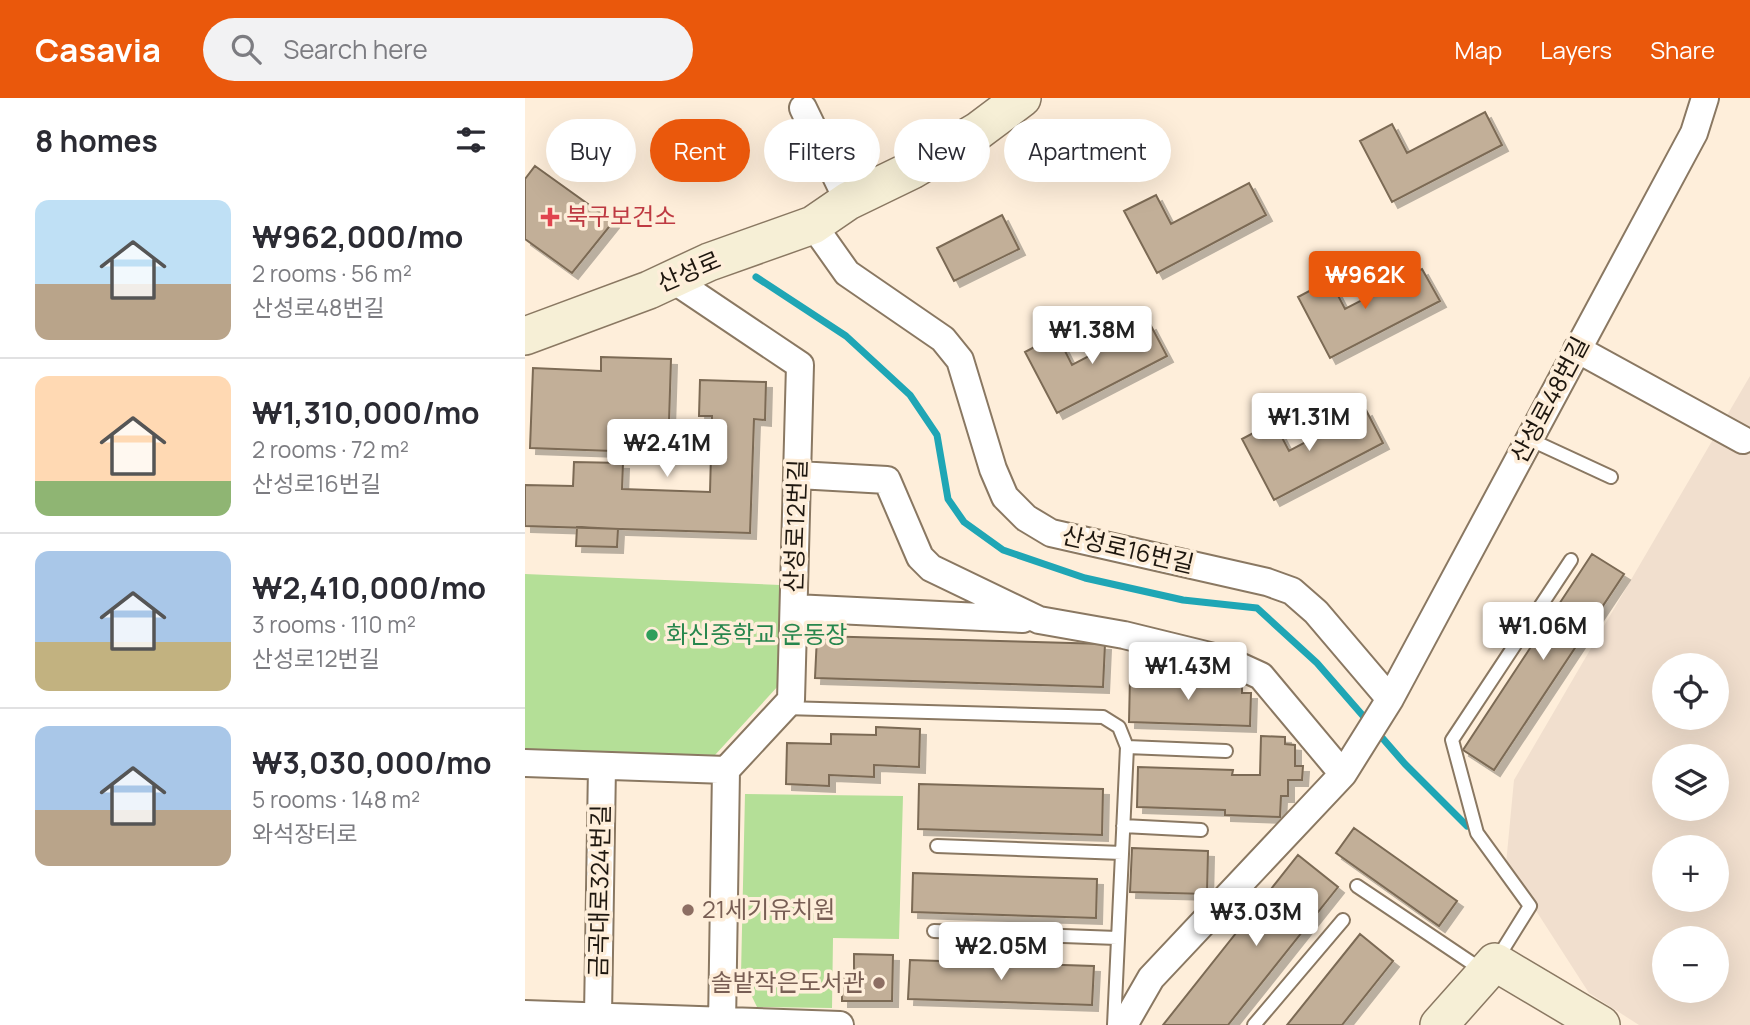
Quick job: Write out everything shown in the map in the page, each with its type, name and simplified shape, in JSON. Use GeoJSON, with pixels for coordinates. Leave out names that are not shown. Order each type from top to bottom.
{"type":"FeatureCollection","features":[{"type":"Feature","properties":{"kind":"main road","name":"산성로"},"geometry":{"type":"LineString","coordinates":[[525,336],[813,225],[848,201],[912,170],[978,131],[1022,98]]}},
{"type":"Feature","properties":{"kind":"main road"},"geometry":{"type":"LineString","coordinates":[[1439,1025],[1491,967],[1601,1025]]}},
{"type":"Feature","properties":{"kind":"street","name":"산성로48번길"},"geometry":{"type":"LineString","coordinates":[[1124,1025],[1151,978],[1343,774],[1390,699],[1531,440],[1694,133],[1705,98]]}},
{"type":"Feature","properties":{"kind":"street"},"geometry":{"type":"LineString","coordinates":[[803,108],[848,201]]}},
{"type":"Feature","properties":{"kind":"street","name":"산성로16번길"},"geometry":{"type":"LineString","coordinates":[[813,225],[847,272],[943,339],[960,359],[993,469],[1005,497],[1026,518],[1051,533],[1267,582],[1292,591],[1316,611],[1390,699]]}},
{"type":"Feature","properties":{"kind":"street","name":"산성로12번길"},"geometry":{"type":"LineString","coordinates":[[671,279],[800,365],[791,700],[726,770]]}},
{"type":"Feature","properties":{"kind":"street"},"geometry":{"type":"LineString","coordinates":[[1577,349],[1743,440]]}},
{"type":"Feature","properties":{"kind":"street"},"geometry":{"type":"LineString","coordinates":[[798,475],[887,480],[919,557],[931,568],[1039,620]]}},
{"type":"Feature","properties":{"kind":"street"},"geometry":{"type":"LineString","coordinates":[[794,608],[1039,620],[1124,635],[1226,660],[1261,676],[1343,774]]}},
{"type":"Feature","properties":{"kind":"street"},"geometry":{"type":"LineString","coordinates":[[525,763],[726,770],[722,1022]]}},
{"type":"Feature","properties":{"kind":"street","name":"금곡대로324번길"},"geometry":{"type":"LineString","coordinates":[[598,1016],[602,766]]}},
{"type":"Feature","properties":{"kind":"street"},"geometry":{"type":"LineString","coordinates":[[525,1014],[840,1025]]}},
{"type":"Feature","properties":{"kind":"lane"},"geometry":{"type":"LineString","coordinates":[[1531,440],[1611,477]]}},
{"type":"Feature","properties":{"kind":"lane"},"geometry":{"type":"LineString","coordinates":[[1357,886],[1491,967],[1530,906],[1477,833],[1452,740],[1571,560]]}},
{"type":"Feature","properties":{"kind":"lane"},"geometry":{"type":"LineString","coordinates":[[783,708],[1103,717],[1119,727],[1127,747],[1114,1025]]}},
{"type":"Feature","properties":{"kind":"lane"},"geometry":{"type":"LineString","coordinates":[[1127,747],[1226,751]]}},
{"type":"Feature","properties":{"kind":"lane"},"geometry":{"type":"LineString","coordinates":[[1123,827],[1201,830]]}},
{"type":"Feature","properties":{"kind":"lane"},"geometry":{"type":"LineString","coordinates":[[937,846],[1122,853]]}},
{"type":"Feature","properties":{"kind":"lane"},"geometry":{"type":"LineString","coordinates":[[1254,1025],[1343,920]]}},
{"type":"Feature","properties":{"kind":"lane"},"geometry":{"type":"LineString","coordinates":[[934,931],[1117,938]]}},
{"type":"Feature","properties":{"kind":"shaded area"},"geometry":{"type":"Polygon","coordinates":[[[1750,376],[1750,1025],[1639,1025],[1589,993],[1506,864],[1514,780],[1750,376]]]}},
{"type":"Feature","properties":{"kind":"green space","name":"화신중학교 운동장"},"geometry":{"type":"Polygon","coordinates":[[[525,574],[780,585],[779,685],[715,755],[525,750],[525,574]]]}},
{"type":"Feature","properties":{"kind":"green space"},"geometry":{"type":"Polygon","coordinates":[[[745,794],[903,796],[899,939],[833,938],[832,1008],[757,1007],[741,974],[745,794]]]}},
{"type":"Feature","properties":{"kind":"building"},"geometry":{"type":"Polygon","coordinates":[[[1485,112],[1502,145],[1392,202],[1360,141],[1392,124],[1407,153],[1485,112]]]}},
{"type":"Feature","properties":{"kind":"building"},"geometry":{"type":"Polygon","coordinates":[[[535,166],[546,174],[546,182],[557,182],[613,222],[572,273],[525,239],[525,179],[535,166]]]}},
{"type":"Feature","properties":{"kind":"building"},"geometry":{"type":"Polygon","coordinates":[[[1249,183],[1266,215],[1157,273],[1124,211],[1156,195],[1171,224],[1249,183]]]}},
{"type":"Feature","properties":{"kind":"building"},"geometry":{"type":"Polygon","coordinates":[[[1002,215],[1019,249],[954,281],[937,248],[1002,215]]]}},
{"type":"Feature","properties":{"kind":"building"},"geometry":{"type":"Polygon","coordinates":[[[1422,269],[1440,301],[1330,358],[1298,297],[1330,280],[1345,309],[1422,269]]]}},
{"type":"Feature","properties":{"kind":"building"},"geometry":{"type":"Polygon","coordinates":[[[1150,324],[1167,356],[1057,413],[1025,352],[1057,335],[1072,365],[1150,324]]]}},
{"type":"Feature","properties":{"kind":"building"},"geometry":{"type":"Polygon","coordinates":[[[601,357],[671,359],[668,453],[530,448],[533,368],[601,371],[601,357]]]}},
{"type":"Feature","properties":{"kind":"building"},"geometry":{"type":"Polygon","coordinates":[[[700,380],[766,382],[765,420],[754,419],[750,533],[525,526],[525,485],[573,486],[574,462],[623,463],[622,489],[710,492],[712,416],[699,416],[700,380]]]}},
{"type":"Feature","properties":{"kind":"building"},"geometry":{"type":"Polygon","coordinates":[[[1366,410],[1383,443],[1274,500],[1242,439],[1274,422],[1289,451],[1366,410]]]}},
{"type":"Feature","properties":{"kind":"building"},"geometry":{"type":"Polygon","coordinates":[[[577,527],[618,529],[617,547],[576,546],[577,527]]]}},
{"type":"Feature","properties":{"kind":"building"},"geometry":{"type":"Polygon","coordinates":[[[1592,554],[1624,574],[1494,770],[1463,750],[1592,554]]]}},
{"type":"Feature","properties":{"kind":"building"},"geometry":{"type":"Polygon","coordinates":[[[817,636],[1105,644],[1103,687],[815,678],[817,636]]]}},
{"type":"Feature","properties":{"kind":"building"},"geometry":{"type":"Polygon","coordinates":[[[1130,677],[1220,680],[1219,687],[1242,687],[1242,693],[1251,693],[1250,726],[1129,722],[1130,677]]]}},
{"type":"Feature","properties":{"kind":"building"},"geometry":{"type":"Polygon","coordinates":[[[876,727],[920,729],[919,767],[874,765],[874,777],[829,775],[829,786],[786,784],[787,743],[831,744],[831,734],[876,735],[876,727]]]}},
{"type":"Feature","properties":{"kind":"building"},"geometry":{"type":"Polygon","coordinates":[[[1261,736],[1285,737],[1285,744],[1295,745],[1295,766],[1303,766],[1302,780],[1288,780],[1288,796],[1281,796],[1280,817],[1225,815],[1225,810],[1137,807],[1138,767],[1233,770],[1232,775],[1260,775],[1261,736]]]}},
{"type":"Feature","properties":{"kind":"building"},"geometry":{"type":"Polygon","coordinates":[[[919,784],[1103,789],[1102,835],[918,829],[919,784]]]}},
{"type":"Feature","properties":{"kind":"building"},"geometry":{"type":"Polygon","coordinates":[[[1354,828],[1457,901],[1439,926],[1336,853],[1354,828]]]}},
{"type":"Feature","properties":{"kind":"building"},"geometry":{"type":"Polygon","coordinates":[[[1132,848],[1208,851],[1207,894],[1130,892],[1132,848]]]}},
{"type":"Feature","properties":{"kind":"building"},"geometry":{"type":"Polygon","coordinates":[[[1298,855],[1338,887],[1228,1025],[1163,1025],[1298,855]]]}},
{"type":"Feature","properties":{"kind":"building"},"geometry":{"type":"Polygon","coordinates":[[[913,873],[1097,879],[1096,918],[912,912],[913,873]]]}},
{"type":"Feature","properties":{"kind":"building"},"geometry":{"type":"Polygon","coordinates":[[[1360,934],[1393,961],[1342,1025],[1287,1025],[1360,934]]]}},
{"type":"Feature","properties":{"kind":"building"},"geometry":{"type":"Polygon","coordinates":[[[854,954],[893,955],[892,1001],[842,1001],[842,973],[854,973],[854,954]]]}},
{"type":"Feature","properties":{"kind":"building"},"geometry":{"type":"Polygon","coordinates":[[[910,960],[1094,966],[1092,1005],[908,999],[910,960]]]}},
{"type":"Feature","properties":{"kind":"waterway"},"geometry":{"type":"LineString","coordinates":[[756,277],[846,336],[910,395],[937,435],[948,499],[964,522],[1003,550],[1085,578],[1183,600],[1257,608],[1317,663],[1405,764],[1467,826]]}},
{"type":"Feature","properties":{"kind":"place","name":"북구보건소"},"geometry":{"type":"Point","coordinates":[550,217]}},
{"type":"Feature","properties":{"kind":"place","name":"화신중학교 운동장"},"geometry":{"type":"Point","coordinates":[652,635]}},
{"type":"Feature","properties":{"kind":"place","name":"21세기유치원"},"geometry":{"type":"Point","coordinates":[688,910]}},
{"type":"Feature","properties":{"kind":"place","name":"솔밭작은도서관"},"geometry":{"type":"Point","coordinates":[879,983]}}]}
